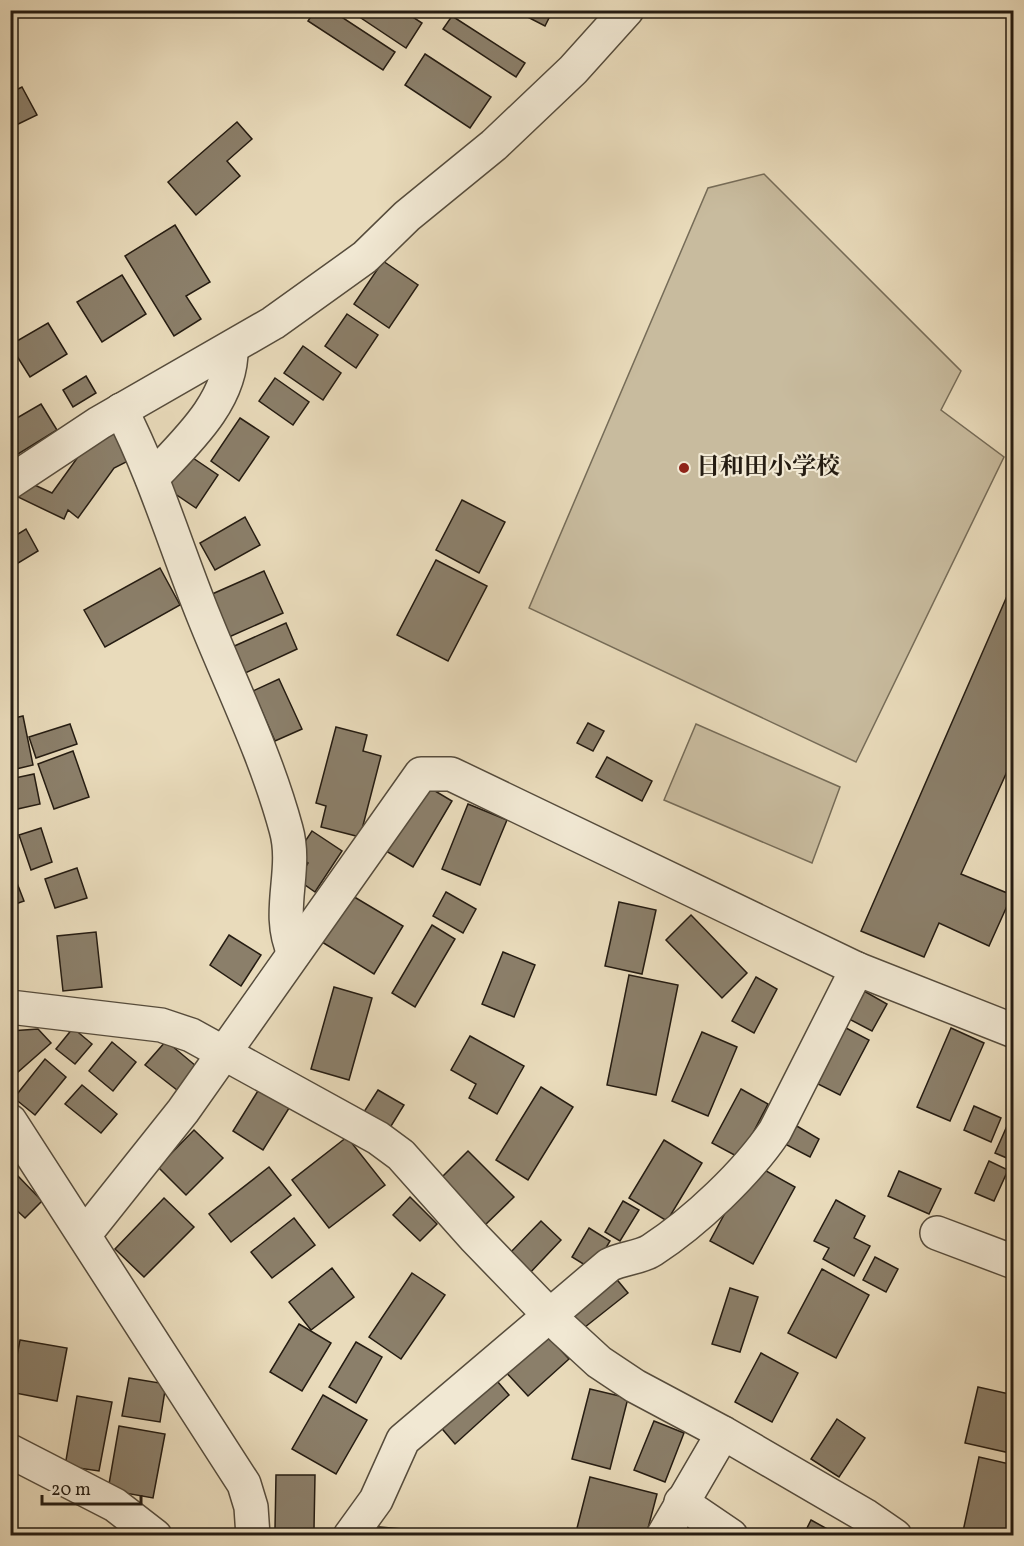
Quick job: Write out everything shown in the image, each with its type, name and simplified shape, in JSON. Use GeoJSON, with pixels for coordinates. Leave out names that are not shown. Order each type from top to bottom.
{"type":"FeatureCollection","features":[{"type":"Feature","properties":{"kind":"street"},"geometry":{"type":"LineString","coordinates":[[10,482],[121,410],[273,323],[366,256],[407,216],[494,145],[573,70],[627,10]]}},
{"type":"Feature","properties":{"kind":"street"},"geometry":{"type":"LineString","coordinates":[[152,478],[200,424],[224,388],[231,367],[231,349]]}},
{"type":"Feature","properties":{"kind":"street"},"geometry":{"type":"LineString","coordinates":[[121,410],[152,478],[203,615],[263,757],[283,819],[290,844],[286,936],[294,954]]}},
{"type":"Feature","properties":{"kind":"street"},"geometry":{"type":"LineString","coordinates":[[85,1234],[183,1111],[421,774],[451,774],[856,969],[1014,1031]]}},
{"type":"Feature","properties":{"kind":"street"},"geometry":{"type":"LineString","coordinates":[[350,1536],[376,1500],[403,1440],[609,1265],[651,1251],[702,1210],[762,1150],[775,1131],[856,969]]}},
{"type":"Feature","properties":{"kind":"street"},"geometry":{"type":"LineString","coordinates":[[10,1007],[161,1025],[191,1035],[378,1138],[401,1155],[475,1238],[562,1328],[599,1362],[635,1386],[723,1433],[866,1515],[895,1536]]}},
{"type":"Feature","properties":{"kind":"street"},"geometry":{"type":"LineString","coordinates":[[10,1121],[85,1234],[244,1484],[251,1507],[253,1536]]}},
{"type":"Feature","properties":{"kind":"street"},"geometry":{"type":"LineString","coordinates":[[937,1233],[1014,1263]]}},
{"type":"Feature","properties":{"kind":"street"},"geometry":{"type":"LineString","coordinates":[[663,1536],[723,1433]]}},
{"type":"Feature","properties":{"kind":"street"},"geometry":{"type":"LineString","coordinates":[[10,1451],[115,1505],[154,1536]]}},
{"type":"Feature","properties":{"kind":"street"},"geometry":{"type":"LineString","coordinates":[[681,1502],[731,1536]]}},
{"type":"Feature","properties":{"kind":"shaded area"},"geometry":{"type":"Polygon","coordinates":[[[764,174],[961,371],[941,410],[1004,457],[856,762],[529,608],[708,188],[764,174]]]}},
{"type":"Feature","properties":{"kind":"shaded area"},"geometry":{"type":"Polygon","coordinates":[[[696,724],[840,787],[812,863],[664,800],[696,724]]]}},
{"type":"Feature","properties":{"kind":"building"},"geometry":{"type":"Polygon","coordinates":[[[315,10],[331,10],[395,52],[383,70],[308,21],[315,10]]]}},
{"type":"Feature","properties":{"kind":"building"},"geometry":{"type":"Polygon","coordinates":[[[349,10],[402,10],[422,23],[406,48],[349,10]]]}},
{"type":"Feature","properties":{"kind":"building"},"geometry":{"type":"Polygon","coordinates":[[[514,10],[553,10],[545,26],[514,10]]]}},
{"type":"Feature","properties":{"kind":"building"},"geometry":{"type":"Polygon","coordinates":[[[452,16],[525,63],[516,77],[443,29],[452,16]]]}},
{"type":"Feature","properties":{"kind":"building"},"geometry":{"type":"Polygon","coordinates":[[[425,54],[491,97],[470,128],[405,85],[425,54]]]}},
{"type":"Feature","properties":{"kind":"building"},"geometry":{"type":"Polygon","coordinates":[[[22,87],[37,115],[10,128],[10,93],[22,87]]]}},
{"type":"Feature","properties":{"kind":"building"},"geometry":{"type":"Polygon","coordinates":[[[237,122],[252,139],[227,161],[240,176],[196,215],[168,182],[237,122]]]}},
{"type":"Feature","properties":{"kind":"building"},"geometry":{"type":"Polygon","coordinates":[[[175,225],[210,282],[186,296],[201,319],[174,336],[125,256],[175,225]]]}},
{"type":"Feature","properties":{"kind":"building"},"geometry":{"type":"Polygon","coordinates":[[[383,261],[418,285],[389,328],[354,304],[383,261]]]}},
{"type":"Feature","properties":{"kind":"building"},"geometry":{"type":"Polygon","coordinates":[[[122,275],[146,314],[102,342],[77,302],[122,275]]]}},
{"type":"Feature","properties":{"kind":"building"},"geometry":{"type":"Polygon","coordinates":[[[347,314],[378,335],[356,368],[325,346],[347,314]]]}},
{"type":"Feature","properties":{"kind":"building"},"geometry":{"type":"Polygon","coordinates":[[[48,323],[67,354],[30,377],[10,345],[48,323]]]}},
{"type":"Feature","properties":{"kind":"building"},"geometry":{"type":"Polygon","coordinates":[[[303,346],[341,373],[323,400],[284,373],[303,346]]]}},
{"type":"Feature","properties":{"kind":"building"},"geometry":{"type":"Polygon","coordinates":[[[86,376],[96,393],[73,407],[63,390],[86,376]]]}},
{"type":"Feature","properties":{"kind":"building"},"geometry":{"type":"Polygon","coordinates":[[[275,378],[309,402],[293,425],[259,401],[275,378]]]}},
{"type":"Feature","properties":{"kind":"building"},"geometry":{"type":"Polygon","coordinates":[[[41,404],[57,430],[10,459],[10,422],[41,404]]]}},
{"type":"Feature","properties":{"kind":"building"},"geometry":{"type":"Polygon","coordinates":[[[240,418],[269,437],[239,481],[211,461],[240,418]]]}},
{"type":"Feature","properties":{"kind":"building"},"geometry":{"type":"Polygon","coordinates":[[[119,428],[134,458],[114,468],[78,518],[68,510],[64,519],[18,497],[26,481],[52,493],[88,443],[119,428]]]}},
{"type":"Feature","properties":{"kind":"building"},"geometry":{"type":"Polygon","coordinates":[[[187,454],[218,475],[196,508],[165,487],[187,454]]]}},
{"type":"Feature","properties":{"kind":"building"},"geometry":{"type":"Polygon","coordinates":[[[462,500],[505,522],[479,573],[436,550],[462,500]]]}},
{"type":"Feature","properties":{"kind":"building"},"geometry":{"type":"Polygon","coordinates":[[[245,517],[260,545],[215,570],[200,543],[245,517]]]}},
{"type":"Feature","properties":{"kind":"building"},"geometry":{"type":"Polygon","coordinates":[[[26,529],[38,551],[10,568],[10,539],[26,529]]]}},
{"type":"Feature","properties":{"kind":"building"},"geometry":{"type":"Polygon","coordinates":[[[436,560],[487,586],[448,661],[397,635],[436,560]]]}},
{"type":"Feature","properties":{"kind":"building"},"geometry":{"type":"Polygon","coordinates":[[[160,568],[180,605],[105,647],[84,610],[160,568]]]}},
{"type":"Feature","properties":{"kind":"building"},"geometry":{"type":"Polygon","coordinates":[[[264,571],[283,613],[229,637],[210,595],[264,571]]]}},
{"type":"Feature","properties":{"kind":"building"},"geometry":{"type":"Polygon","coordinates":[[[1014,580],[1014,756],[961,874],[1012,895],[989,946],[939,923],[924,957],[861,931],[1014,580]]]}},
{"type":"Feature","properties":{"kind":"building"},"geometry":{"type":"Polygon","coordinates":[[[286,623],[297,649],[241,675],[230,648],[286,623]]]}},
{"type":"Feature","properties":{"kind":"building"},"geometry":{"type":"Polygon","coordinates":[[[279,679],[302,729],[275,741],[253,691],[279,679]]]}},
{"type":"Feature","properties":{"kind":"building"},"geometry":{"type":"Polygon","coordinates":[[[23,716],[33,765],[12,770],[10,719],[23,716]]]}},
{"type":"Feature","properties":{"kind":"building"},"geometry":{"type":"Polygon","coordinates":[[[588,723],[604,731],[593,751],[577,743],[588,723]]]}},
{"type":"Feature","properties":{"kind":"building"},"geometry":{"type":"Polygon","coordinates":[[[70,724],[77,744],[36,758],[29,737],[70,724]]]}},
{"type":"Feature","properties":{"kind":"building"},"geometry":{"type":"Polygon","coordinates":[[[336,727],[367,735],[363,751],[381,756],[360,837],[321,827],[326,806],[316,803],[336,727]]]}},
{"type":"Feature","properties":{"kind":"building"},"geometry":{"type":"Polygon","coordinates":[[[73,751],[89,797],[54,809],[38,764],[73,751]]]}},
{"type":"Feature","properties":{"kind":"building"},"geometry":{"type":"Polygon","coordinates":[[[607,757],[652,781],[642,801],[596,777],[607,757]]]}},
{"type":"Feature","properties":{"kind":"building"},"geometry":{"type":"Polygon","coordinates":[[[34,774],[40,804],[13,810],[10,779],[34,774]]]}},
{"type":"Feature","properties":{"kind":"building"},"geometry":{"type":"Polygon","coordinates":[[[425,785],[452,801],[413,867],[386,851],[425,785]]]}},
{"type":"Feature","properties":{"kind":"building"},"geometry":{"type":"Polygon","coordinates":[[[468,804],[507,820],[480,885],[442,869],[468,804]]]}},
{"type":"Feature","properties":{"kind":"building"},"geometry":{"type":"Polygon","coordinates":[[[41,828],[52,862],[31,870],[19,835],[41,828]]]}},
{"type":"Feature","properties":{"kind":"building"},"geometry":{"type":"Polygon","coordinates":[[[312,831],[342,851],[315,892],[298,880],[308,863],[296,855],[312,831]]]}},
{"type":"Feature","properties":{"kind":"building"},"geometry":{"type":"Polygon","coordinates":[[[10,865],[24,901],[10,906],[10,865]]]}},
{"type":"Feature","properties":{"kind":"building"},"geometry":{"type":"Polygon","coordinates":[[[77,868],[87,898],[55,908],[45,879],[77,868]]]}},
{"type":"Feature","properties":{"kind":"building"},"geometry":{"type":"Polygon","coordinates":[[[346,892],[403,926],[374,974],[317,939],[346,892]]]}},
{"type":"Feature","properties":{"kind":"building"},"geometry":{"type":"Polygon","coordinates":[[[446,892],[476,909],[463,933],[433,916],[446,892]]]}},
{"type":"Feature","properties":{"kind":"building"},"geometry":{"type":"Polygon","coordinates":[[[619,902],[656,910],[642,974],[605,966],[619,902]]]}},
{"type":"Feature","properties":{"kind":"building"},"geometry":{"type":"Polygon","coordinates":[[[691,915],[747,973],[722,998],[666,940],[691,915]]]}},
{"type":"Feature","properties":{"kind":"building"},"geometry":{"type":"Polygon","coordinates":[[[432,925],[455,939],[415,1007],[392,993],[432,925]]]}},
{"type":"Feature","properties":{"kind":"building"},"geometry":{"type":"Polygon","coordinates":[[[96,932],[102,987],[63,991],[57,936],[96,932]]]}},
{"type":"Feature","properties":{"kind":"building"},"geometry":{"type":"Polygon","coordinates":[[[229,935],[261,955],[241,986],[210,965],[229,935]]]}},
{"type":"Feature","properties":{"kind":"building"},"geometry":{"type":"Polygon","coordinates":[[[503,952],[535,965],[514,1017],[482,1004],[503,952]]]}},
{"type":"Feature","properties":{"kind":"building"},"geometry":{"type":"Polygon","coordinates":[[[629,975],[678,985],[656,1095],[607,1085],[629,975]]]}},
{"type":"Feature","properties":{"kind":"building"},"geometry":{"type":"Polygon","coordinates":[[[756,977],[777,989],[754,1033],[732,1021],[756,977]]]}},
{"type":"Feature","properties":{"kind":"building"},"geometry":{"type":"Polygon","coordinates":[[[334,987],[372,998],[349,1080],[311,1069],[334,987]]]}},
{"type":"Feature","properties":{"kind":"building"},"geometry":{"type":"Polygon","coordinates":[[[864,991],[887,1004],[872,1031],[849,1019],[864,991]]]}},
{"type":"Feature","properties":{"kind":"building"},"geometry":{"type":"Polygon","coordinates":[[[73,1028],[92,1044],[75,1064],[56,1049],[73,1028]]]}},
{"type":"Feature","properties":{"kind":"building"},"geometry":{"type":"Polygon","coordinates":[[[846,1028],[869,1040],[840,1095],[816,1083],[846,1028]]]}},
{"type":"Feature","properties":{"kind":"building"},"geometry":{"type":"Polygon","coordinates":[[[951,1028],[984,1043],[950,1121],[917,1107],[951,1028]]]}},
{"type":"Feature","properties":{"kind":"building"},"geometry":{"type":"Polygon","coordinates":[[[38,1029],[51,1043],[10,1079],[10,1031],[38,1029]]]}},
{"type":"Feature","properties":{"kind":"building"},"geometry":{"type":"Polygon","coordinates":[[[702,1032],[737,1047],[708,1116],[672,1101],[702,1032]]]}},
{"type":"Feature","properties":{"kind":"building"},"geometry":{"type":"Polygon","coordinates":[[[470,1036],[524,1066],[497,1114],[469,1098],[476,1084],[451,1070],[470,1036]]]}},
{"type":"Feature","properties":{"kind":"building"},"geometry":{"type":"Polygon","coordinates":[[[166,1041],[196,1066],[177,1090],[145,1065],[166,1041]]]}},
{"type":"Feature","properties":{"kind":"building"},"geometry":{"type":"Polygon","coordinates":[[[112,1042],[136,1062],[113,1091],[89,1071],[112,1042]]]}},
{"type":"Feature","properties":{"kind":"building"},"geometry":{"type":"Polygon","coordinates":[[[45,1059],[66,1077],[35,1115],[14,1098],[45,1059]]]}},
{"type":"Feature","properties":{"kind":"building"},"geometry":{"type":"Polygon","coordinates":[[[82,1085],[117,1114],[101,1133],[65,1104],[82,1085]]]}},
{"type":"Feature","properties":{"kind":"building"},"geometry":{"type":"Polygon","coordinates":[[[261,1086],[291,1105],[263,1150],[233,1131],[261,1086]]]}},
{"type":"Feature","properties":{"kind":"building"},"geometry":{"type":"Polygon","coordinates":[[[541,1087],[573,1107],[528,1180],[496,1160],[541,1087]]]}},
{"type":"Feature","properties":{"kind":"building"},"geometry":{"type":"Polygon","coordinates":[[[741,1089],[768,1104],[740,1158],[712,1143],[741,1089]]]}},
{"type":"Feature","properties":{"kind":"building"},"geometry":{"type":"Polygon","coordinates":[[[378,1090],[404,1105],[388,1131],[362,1115],[378,1090]]]}},
{"type":"Feature","properties":{"kind":"building"},"geometry":{"type":"Polygon","coordinates":[[[974,1106],[1001,1118],[991,1142],[964,1130],[974,1106]]]}},
{"type":"Feature","properties":{"kind":"building"},"geometry":{"type":"Polygon","coordinates":[[[1014,1110],[1014,1161],[995,1153],[1014,1110]]]}},
{"type":"Feature","properties":{"kind":"building"},"geometry":{"type":"Polygon","coordinates":[[[795,1125],[819,1139],[810,1157],[785,1144],[795,1125]]]}},
{"type":"Feature","properties":{"kind":"building"},"geometry":{"type":"Polygon","coordinates":[[[194,1130],[223,1158],[186,1195],[158,1167],[194,1130]]]}},
{"type":"Feature","properties":{"kind":"building"},"geometry":{"type":"Polygon","coordinates":[[[347,1137],[385,1185],[329,1228],[292,1180],[347,1137]]]}},
{"type":"Feature","properties":{"kind":"building"},"geometry":{"type":"Polygon","coordinates":[[[664,1140],[702,1163],[667,1221],[629,1198],[664,1140]]]}},
{"type":"Feature","properties":{"kind":"building"},"geometry":{"type":"Polygon","coordinates":[[[468,1151],[514,1197],[483,1227],[438,1181],[468,1151]]]}},
{"type":"Feature","properties":{"kind":"building"},"geometry":{"type":"Polygon","coordinates":[[[989,1161],[1008,1170],[994,1201],[975,1193],[989,1161]]]}},
{"type":"Feature","properties":{"kind":"building"},"geometry":{"type":"Polygon","coordinates":[[[752,1163],[795,1187],[753,1264],[710,1241],[752,1163]]]}},
{"type":"Feature","properties":{"kind":"building"},"geometry":{"type":"Polygon","coordinates":[[[269,1167],[291,1195],[231,1242],[209,1214],[269,1167]]]}},
{"type":"Feature","properties":{"kind":"building"},"geometry":{"type":"Polygon","coordinates":[[[899,1171],[941,1189],[929,1214],[888,1196],[899,1171]]]}},
{"type":"Feature","properties":{"kind":"building"},"geometry":{"type":"Polygon","coordinates":[[[17,1175],[42,1201],[25,1218],[10,1204],[10,1181],[17,1175]]]}},
{"type":"Feature","properties":{"kind":"building"},"geometry":{"type":"Polygon","coordinates":[[[410,1197],[437,1224],[420,1241],[393,1215],[410,1197]]]}},
{"type":"Feature","properties":{"kind":"building"},"geometry":{"type":"Polygon","coordinates":[[[164,1198],[194,1227],[144,1277],[115,1249],[164,1198]]]}},
{"type":"Feature","properties":{"kind":"building"},"geometry":{"type":"Polygon","coordinates":[[[836,1200],[865,1216],[854,1238],[870,1246],[854,1276],[823,1259],[829,1248],[814,1241],[836,1200]]]}},
{"type":"Feature","properties":{"kind":"building"},"geometry":{"type":"Polygon","coordinates":[[[623,1201],[639,1210],[620,1241],[605,1232],[623,1201]]]}},
{"type":"Feature","properties":{"kind":"building"},"geometry":{"type":"Polygon","coordinates":[[[294,1218],[315,1245],[272,1278],[251,1252],[294,1218]]]}},
{"type":"Feature","properties":{"kind":"building"},"geometry":{"type":"Polygon","coordinates":[[[541,1221],[561,1240],[527,1276],[507,1256],[541,1221]]]}},
{"type":"Feature","properties":{"kind":"building"},"geometry":{"type":"Polygon","coordinates":[[[589,1228],[610,1241],[593,1270],[572,1257],[589,1228]]]}},
{"type":"Feature","properties":{"kind":"building"},"geometry":{"type":"Polygon","coordinates":[[[875,1257],[898,1269],[886,1292],[863,1280],[875,1257]]]}},
{"type":"Feature","properties":{"kind":"building"},"geometry":{"type":"Polygon","coordinates":[[[332,1268],[354,1297],[311,1330],[289,1302],[332,1268]]]}},
{"type":"Feature","properties":{"kind":"building"},"geometry":{"type":"Polygon","coordinates":[[[822,1269],[869,1295],[836,1358],[788,1333],[822,1269]]]}},
{"type":"Feature","properties":{"kind":"building"},"geometry":{"type":"Polygon","coordinates":[[[609,1270],[628,1293],[580,1331],[562,1308],[609,1270]]]}},
{"type":"Feature","properties":{"kind":"building"},"geometry":{"type":"Polygon","coordinates":[[[412,1273],[445,1295],[401,1359],[369,1337],[412,1273]]]}},
{"type":"Feature","properties":{"kind":"building"},"geometry":{"type":"Polygon","coordinates":[[[730,1288],[758,1297],[740,1352],[712,1344],[730,1288]]]}},
{"type":"Feature","properties":{"kind":"building"},"geometry":{"type":"Polygon","coordinates":[[[299,1324],[331,1343],[302,1391],[270,1372],[299,1324]]]}},
{"type":"Feature","properties":{"kind":"building"},"geometry":{"type":"Polygon","coordinates":[[[544,1332],[569,1359],[528,1396],[503,1369],[544,1332]]]}},
{"type":"Feature","properties":{"kind":"building"},"geometry":{"type":"Polygon","coordinates":[[[20,1340],[67,1348],[57,1401],[10,1392],[20,1340]]]}},
{"type":"Feature","properties":{"kind":"building"},"geometry":{"type":"Polygon","coordinates":[[[356,1342],[382,1357],[356,1403],[329,1387],[356,1342]]]}},
{"type":"Feature","properties":{"kind":"building"},"geometry":{"type":"Polygon","coordinates":[[[761,1353],[798,1373],[772,1422],[735,1402],[761,1353]]]}},
{"type":"Feature","properties":{"kind":"building"},"geometry":{"type":"Polygon","coordinates":[[[492,1375],[509,1395],[455,1444],[438,1424],[492,1375]]]}},
{"type":"Feature","properties":{"kind":"building"},"geometry":{"type":"Polygon","coordinates":[[[129,1378],[166,1384],[160,1422],[122,1416],[129,1378]]]}},
{"type":"Feature","properties":{"kind":"building"},"geometry":{"type":"Polygon","coordinates":[[[978,1387],[1014,1395],[1014,1438],[1010,1453],[965,1443],[978,1387]]]}},
{"type":"Feature","properties":{"kind":"building"},"geometry":{"type":"Polygon","coordinates":[[[590,1389],[628,1398],[610,1469],[572,1459],[590,1389]]]}},
{"type":"Feature","properties":{"kind":"building"},"geometry":{"type":"Polygon","coordinates":[[[323,1395],[367,1420],[336,1474],[292,1449],[323,1395]]]}},
{"type":"Feature","properties":{"kind":"building"},"geometry":{"type":"Polygon","coordinates":[[[77,1396],[112,1402],[99,1471],[65,1466],[77,1396]]]}},
{"type":"Feature","properties":{"kind":"building"},"geometry":{"type":"Polygon","coordinates":[[[837,1419],[865,1438],[839,1477],[811,1459],[837,1419]]]}},
{"type":"Feature","properties":{"kind":"building"},"geometry":{"type":"Polygon","coordinates":[[[654,1421],[684,1433],[665,1482],[634,1470],[654,1421]]]}},
{"type":"Feature","properties":{"kind":"building"},"geometry":{"type":"Polygon","coordinates":[[[119,1426],[165,1434],[153,1498],[108,1490],[119,1426]]]}},
{"type":"Feature","properties":{"kind":"building"},"geometry":{"type":"Polygon","coordinates":[[[979,1457],[1014,1465],[1014,1536],[962,1536],[979,1457]]]}},
{"type":"Feature","properties":{"kind":"building"},"geometry":{"type":"Polygon","coordinates":[[[276,1475],[315,1475],[314,1529],[275,1529],[276,1475]]]}},
{"type":"Feature","properties":{"kind":"building"},"geometry":{"type":"Polygon","coordinates":[[[590,1477],[657,1494],[646,1536],[575,1536],[590,1477]]]}},
{"type":"Feature","properties":{"kind":"building"},"geometry":{"type":"Polygon","coordinates":[[[811,1520],[840,1536],[803,1536],[811,1520]]]}},
{"type":"Feature","properties":{"kind":"building"},"geometry":{"type":"Polygon","coordinates":[[[367,1526],[403,1529],[403,1536],[367,1536],[367,1526]]]}},
{"type":"Feature","properties":{"kind":"place","name":"日和田小学校"},"geometry":{"type":"Point","coordinates":[684,468]}}]}
